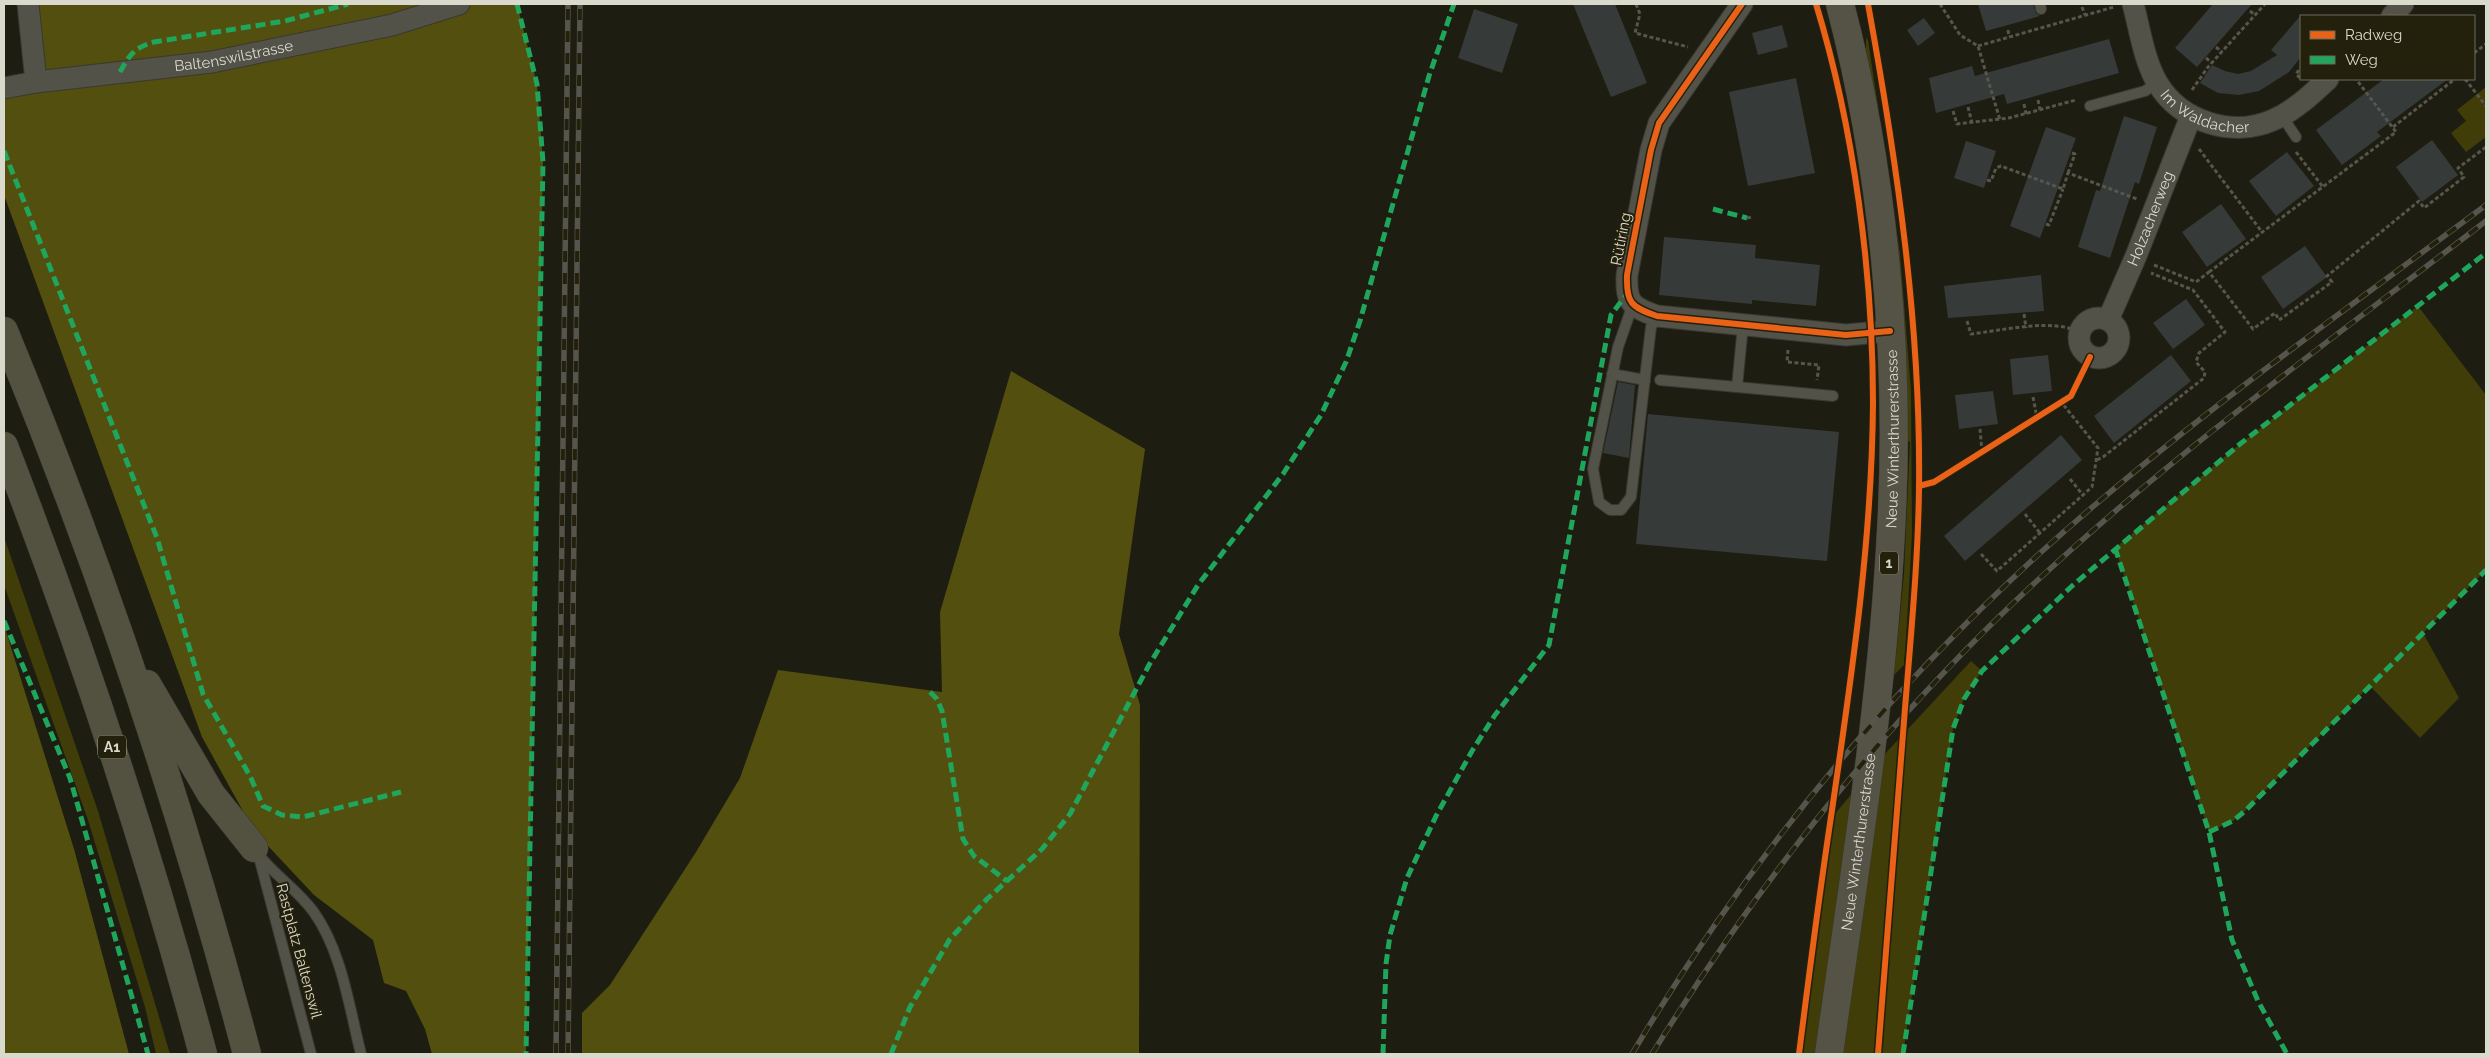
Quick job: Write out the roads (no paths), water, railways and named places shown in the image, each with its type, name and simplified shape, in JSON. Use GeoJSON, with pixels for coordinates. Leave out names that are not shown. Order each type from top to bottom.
{"type":"FeatureCollection","features":[{"type":"Feature","properties":{"kind":"highway"},"geometry":{"type":"LineString","coordinates":[[4,331],[67,490],[123,645],[196,872],[247,1054]]}},
{"type":"Feature","properties":{"kind":"highway","name":"A1"},"geometry":{"type":"LineString","coordinates":[[4,446],[66,613],[121,774],[155,884],[203,1054]]}},
{"type":"Feature","properties":{"kind":"highway"},"geometry":{"type":"LineString","coordinates":[[123,645],[211,794],[256,852]]}},
{"type":"Feature","properties":{"kind":"main road","name":"Neue Winterthurerstrasse"},"geometry":{"type":"LineString","coordinates":[[1829,1054],[1867,775],[1886,600],[1894,452],[1890,331],[1882,242],[1871,160],[1840,4]]}},
{"type":"Feature","properties":{"kind":"street"},"geometry":{"type":"LineString","coordinates":[[28,4],[36,82]]}},
{"type":"Feature","properties":{"kind":"street","name":"Baltenswilstrasse"},"geometry":{"type":"LineString","coordinates":[[4,88],[36,82],[212,62],[392,25],[459,4]]}},
{"type":"Feature","properties":{"kind":"street","name":"Rütiring"},"geometry":{"type":"LineString","coordinates":[[1633,304],[1626,295],[1627,275],[1653,141],[1659,123],[1742,4]]}},
{"type":"Feature","properties":{"kind":"street","name":"Im Waldacher"},"geometry":{"type":"LineString","coordinates":[[2127,4],[2157,83],[2169,98],[2188,114],[2215,125],[2242,128],[2263,124],[2282,116],[2327,80]]}},
{"type":"Feature","properties":{"kind":"street"},"geometry":{"type":"LineString","coordinates":[[2393,15],[2403,4]]}},
{"type":"Feature","properties":{"kind":"street","name":"Holzacherweg"},"geometry":{"type":"LineString","coordinates":[[2108,320],[2156,206],[2188,114]]}},
{"type":"Feature","properties":{"kind":"street"},"geometry":{"type":"LineString","coordinates":[[1633,304],[1636,309],[1657,316],[1846,335],[1890,331]]}},
{"type":"Feature","properties":{"kind":"street"},"geometry":{"type":"LineString","coordinates":[[2092,319],[2108,320],[2114,325],[2120,340],[2117,348],[2105,358],[2090,357],[2079,345],[2079,333],[2085,323],[2092,319]]}},
{"type":"Feature","properties":{"kind":"lane"},"geometry":{"type":"LineString","coordinates":[[2087,102],[2145,91],[2157,83]]}},
{"type":"Feature","properties":{"kind":"lane"},"geometry":{"type":"LineString","coordinates":[[2282,116],[2296,137]]}},
{"type":"Feature","properties":{"kind":"lane"},"geometry":{"type":"LineString","coordinates":[[1633,304],[1618,346],[1593,469],[1599,502],[1610,510],[1621,510],[1631,497],[1651,327],[1657,316]]}},
{"type":"Feature","properties":{"kind":"lane"},"geometry":{"type":"LineString","coordinates":[[1736,387],[1743,325]]}},
{"type":"Feature","properties":{"kind":"lane"},"geometry":{"type":"LineString","coordinates":[[1612,374],[1645,380]]}},
{"type":"Feature","properties":{"kind":"lane"},"geometry":{"type":"LineString","coordinates":[[1660,380],[1832,396]]}},
{"type":"Feature","properties":{"kind":"lane","name":"Rastplatz Baltenswil"},"geometry":{"type":"LineString","coordinates":[[256,852],[311,1054]]}},
{"type":"Feature","properties":{"kind":"lane","name":"Rastplatz Baltenswil"},"geometry":{"type":"LineString","coordinates":[[256,852],[303,898],[323,927],[339,969],[361,1054]]}},
{"type":"Feature","properties":{"kind":"railway"},"geometry":{"type":"LineString","coordinates":[[556,1054],[568,4]]}},
{"type":"Feature","properties":{"kind":"railway"},"geometry":{"type":"LineString","coordinates":[[568,1054],[580,4]]}},
{"type":"Feature","properties":{"kind":"railway"},"geometry":{"type":"LineString","coordinates":[[1632,1054],[1720,918],[1817,789],[1869,727],[1980,610],[2092,507],[2147,462],[2258,374],[2486,205]]}},
{"type":"Feature","properties":{"kind":"railway"},"geometry":{"type":"LineString","coordinates":[[1652,1054],[1693,989],[1737,926],[1829,803],[1930,687],[1983,632],[2092,531],[2202,439],[2486,221]]}}]}
